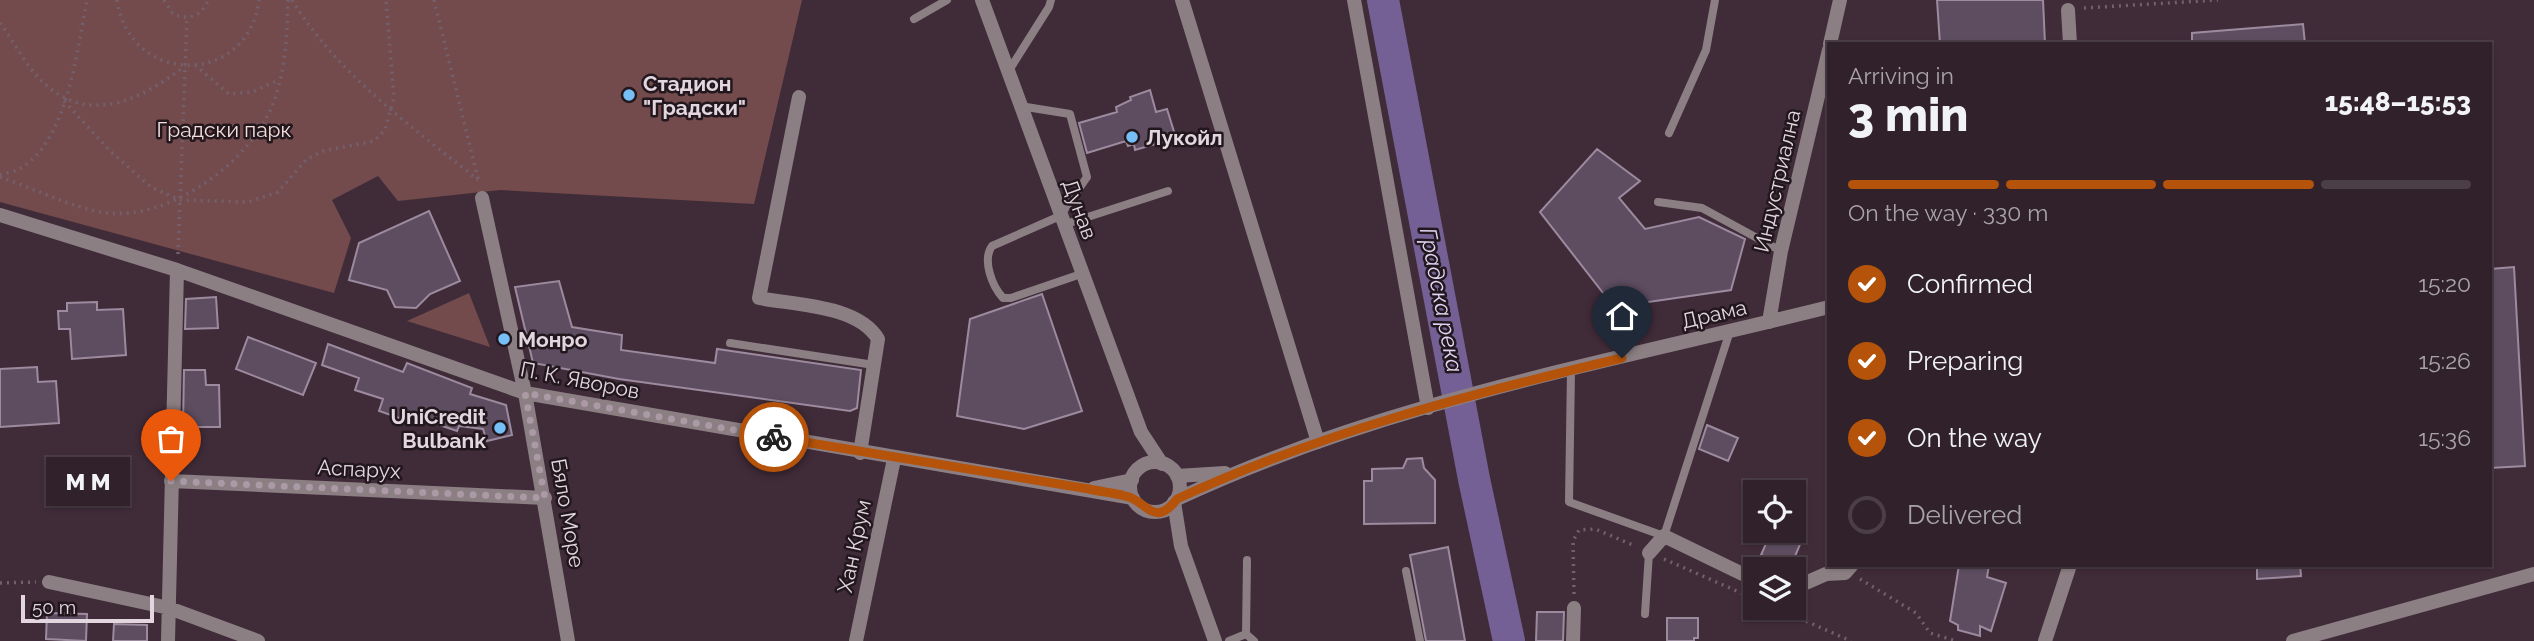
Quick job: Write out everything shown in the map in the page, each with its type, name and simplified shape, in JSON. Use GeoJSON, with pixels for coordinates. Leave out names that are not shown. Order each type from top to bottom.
{"type":"FeatureCollection","features":[{"type":"Feature","properties":{"kind":"street","name":"Дунав"},"geometry":{"type":"LineString","coordinates":[[982,0],[1141,432],[1162,464]]}},
{"type":"Feature","properties":{"kind":"street"},"geometry":{"type":"LineString","coordinates":[[1182,0],[1318,442]]}},
{"type":"Feature","properties":{"kind":"street"},"geometry":{"type":"LineString","coordinates":[[1215,641],[1181,546],[1176,501],[1180,491],[1177,476],[1162,464],[1143,466],[1132,480],[1133,498],[1144,509],[1158,512],[1176,501],[1233,473],[1318,442],[1428,408],[1354,0]]}},
{"type":"Feature","properties":{"kind":"street"},"geometry":{"type":"LineString","coordinates":[[1830,42],[1841,0]]}},
{"type":"Feature","properties":{"kind":"street"},"geometry":{"type":"LineString","coordinates":[[2068,9],[2070,42]]}},
{"type":"Feature","properties":{"kind":"street","name":"Индустриална"},"geometry":{"type":"LineString","coordinates":[[1769,322],[1782,251],[1827,59]]}},
{"type":"Feature","properties":{"kind":"street"},"geometry":{"type":"LineString","coordinates":[[799,97],[759,298],[854,316],[870,326],[878,339],[860,453]]}},
{"type":"Feature","properties":{"kind":"street","name":"Бяло Море"},"geometry":{"type":"LineString","coordinates":[[482,198],[525,393],[568,641]]}},
{"type":"Feature","properties":{"kind":"street","name":"П. К. Яворов"},"geometry":{"type":"LineString","coordinates":[[0,215],[177,270],[525,393],[894,459],[1133,498]]}},
{"type":"Feature","properties":{"kind":"street"},"geometry":{"type":"LineString","coordinates":[[168,641],[177,270]]}},
{"type":"Feature","properties":{"kind":"street","name":"Драма"},"geometry":{"type":"LineString","coordinates":[[1428,408],[1486,389],[1827,308]]}},
{"type":"Feature","properties":{"kind":"street","name":"Дунав"},"geometry":{"type":"LineString","coordinates":[[1141,432],[1143,466]]}},
{"type":"Feature","properties":{"kind":"street","name":"Хан Крум"},"geometry":{"type":"LineString","coordinates":[[856,641],[894,459]]}},
{"type":"Feature","properties":{"kind":"street"},"geometry":{"type":"LineString","coordinates":[[1177,476],[1233,473]]}},
{"type":"Feature","properties":{"kind":"street","name":"П. К. Яворов"},"geometry":{"type":"LineString","coordinates":[[1089,489],[1132,480]]}},
{"type":"Feature","properties":{"kind":"street","name":"Аспарух"},"geometry":{"type":"LineString","coordinates":[[171,481],[545,498]]}},
{"type":"Feature","properties":{"kind":"street"},"geometry":{"type":"LineString","coordinates":[[1158,512],[1181,546]]}},
{"type":"Feature","properties":{"kind":"street"},"geometry":{"type":"LineString","coordinates":[[1649,552],[1664,536],[1743,574]]}},
{"type":"Feature","properties":{"kind":"street"},"geometry":{"type":"LineString","coordinates":[[2045,641],[2069,567]]}},
{"type":"Feature","properties":{"kind":"street"},"geometry":{"type":"LineString","coordinates":[[1806,583],[1826,574],[1849,569]]}},
{"type":"Feature","properties":{"kind":"street"},"geometry":{"type":"LineString","coordinates":[[2293,641],[2534,574]]}},
{"type":"Feature","properties":{"kind":"street"},"geometry":{"type":"LineString","coordinates":[[48,582],[169,608],[258,641]]}},
{"type":"Feature","properties":{"kind":"street"},"geometry":{"type":"LineString","coordinates":[[1573,641],[1574,608]]}},
{"type":"Feature","properties":{"kind":"lane"},"geometry":{"type":"LineString","coordinates":[[914,19],[947,0]]}},
{"type":"Feature","properties":{"kind":"lane"},"geometry":{"type":"LineString","coordinates":[[1008,72],[1051,0]]}},
{"type":"Feature","properties":{"kind":"lane"},"geometry":{"type":"LineString","coordinates":[[1669,133],[1706,50],[1714,0]]}},
{"type":"Feature","properties":{"kind":"lane"},"geometry":{"type":"LineString","coordinates":[[1020,106],[1070,114],[1087,177],[1061,220]]}},
{"type":"Feature","properties":{"kind":"lane"},"geometry":{"type":"LineString","coordinates":[[1081,274],[1011,299],[1003,298],[998,292],[987,254],[992,246],[1061,220],[1168,191]]}},
{"type":"Feature","properties":{"kind":"lane"},"geometry":{"type":"LineString","coordinates":[[1658,202],[1702,208],[1782,251]]}},
{"type":"Feature","properties":{"kind":"lane"},"geometry":{"type":"LineString","coordinates":[[1571,370],[1569,502],[1664,536],[1730,331]]}},
{"type":"Feature","properties":{"kind":"lane"},"geometry":{"type":"LineString","coordinates":[[730,343],[874,365]]}},
{"type":"Feature","properties":{"kind":"lane"},"geometry":{"type":"LineString","coordinates":[[1646,614],[1649,552]]}},
{"type":"Feature","properties":{"kind":"lane"},"geometry":{"type":"LineString","coordinates":[[1247,560],[1246,634],[1254,641]]}},
{"type":"Feature","properties":{"kind":"lane"},"geometry":{"type":"LineString","coordinates":[[1406,571],[1420,641]]}},
{"type":"Feature","properties":{"kind":"lane"},"geometry":{"type":"LineString","coordinates":[[1229,641],[1246,634]]}},
{"type":"Feature","properties":{"kind":"path"},"geometry":{"type":"LineString","coordinates":[[0,176],[20,168],[47,143],[65,101],[87,0]]}},
{"type":"Feature","properties":{"kind":"path"},"geometry":{"type":"LineString","coordinates":[[117,0],[126,30],[137,44],[159,59],[185,66],[222,57],[238,46],[250,31],[259,0]]}},
{"type":"Feature","properties":{"kind":"path"},"geometry":{"type":"LineString","coordinates":[[164,0],[173,14],[187,18],[200,13],[208,0]]}},
{"type":"Feature","properties":{"kind":"path"},"geometry":{"type":"LineString","coordinates":[[180,200],[229,163],[259,132],[275,100],[290,0]]}},
{"type":"Feature","properties":{"kind":"path"},"geometry":{"type":"LineString","coordinates":[[290,0],[321,44],[349,75],[478,180]]}},
{"type":"Feature","properties":{"kind":"path"},"geometry":{"type":"LineString","coordinates":[[0,176],[106,213],[139,212],[180,200],[248,202],[278,192],[307,159],[374,141],[385,130],[393,111],[392,52],[386,0]]}},
{"type":"Feature","properties":{"kind":"path"},"geometry":{"type":"LineString","coordinates":[[434,0],[482,198]]}},
{"type":"Feature","properties":{"kind":"path"},"geometry":{"type":"LineString","coordinates":[[2068,9],[2218,0]]}},
{"type":"Feature","properties":{"kind":"path"},"geometry":{"type":"LineString","coordinates":[[177,270],[187,18]]}},
{"type":"Feature","properties":{"kind":"path"},"geometry":{"type":"LineString","coordinates":[[0,23],[37,76],[65,101],[110,151],[151,187],[180,200]]}},
{"type":"Feature","properties":{"kind":"path"},"geometry":{"type":"LineString","coordinates":[[195,65],[229,94],[252,92],[279,80]]}},
{"type":"Feature","properties":{"kind":"path"},"geometry":{"type":"LineString","coordinates":[[65,101],[93,107],[120,101],[154,90],[185,66]]}},
{"type":"Feature","properties":{"kind":"path"},"geometry":{"type":"LineString","coordinates":[[1574,608],[1573,541],[1578,530],[1595,529],[1743,594]]}},
{"type":"Feature","properties":{"kind":"path"},"geometry":{"type":"LineString","coordinates":[[1849,569],[1916,613],[1930,633],[1956,641]]}},
{"type":"Feature","properties":{"kind":"path"},"geometry":{"type":"LineString","coordinates":[[0,583],[48,582]]}},
{"type":"Feature","properties":{"kind":"path"},"geometry":{"type":"LineString","coordinates":[[1803,620],[1851,641]]}},
{"type":"Feature","properties":{"kind":"green space","name":"Градски парк"},"geometry":{"type":"Polygon","coordinates":[[[0,0],[802,0],[754,204],[500,190],[398,201],[378,176],[332,200],[351,238],[334,293],[0,202],[0,0]]]}},
{"type":"Feature","properties":{"kind":"green space"},"geometry":{"type":"Polygon","coordinates":[[[469,293],[490,347],[407,321],[469,293]]]}},
{"type":"Feature","properties":{"kind":"building"},"geometry":{"type":"Polygon","coordinates":[[[1937,0],[2043,0],[2045,42],[1940,42],[1937,0]]]}},
{"type":"Feature","properties":{"kind":"building"},"geometry":{"type":"Polygon","coordinates":[[[2303,24],[2305,42],[2192,42],[2192,33],[2303,24]]]}},
{"type":"Feature","properties":{"kind":"building"},"geometry":{"type":"Polygon","coordinates":[[[1150,90],[1156,112],[1167,109],[1176,138],[1135,150],[1134,144],[1128,146],[1126,141],[1087,153],[1079,123],[1117,112],[1116,107],[1131,100],[1130,97],[1150,90]]]}},
{"type":"Feature","properties":{"kind":"building"},"geometry":{"type":"Polygon","coordinates":[[[1597,149],[1640,181],[1619,198],[1645,229],[1699,217],[1745,239],[1731,290],[1614,307],[1540,212],[1597,149]]]}},
{"type":"Feature","properties":{"kind":"building"},"geometry":{"type":"Polygon","coordinates":[[[429,211],[460,281],[430,294],[416,308],[395,307],[387,290],[349,280],[359,243],[429,211]]]}},
{"type":"Feature","properties":{"kind":"building"},"geometry":{"type":"Polygon","coordinates":[[[2514,267],[2525,466],[2492,468],[2492,269],[2514,267]]]}},
{"type":"Feature","properties":{"kind":"building"},"geometry":{"type":"Polygon","coordinates":[[[559,281],[572,327],[622,335],[621,350],[715,363],[717,349],[861,370],[857,408],[850,411],[619,379],[533,363],[515,287],[559,281]]]}},
{"type":"Feature","properties":{"kind":"building"},"geometry":{"type":"Polygon","coordinates":[[[1042,294],[1082,411],[1024,429],[957,416],[970,319],[1042,294]]]}},
{"type":"Feature","properties":{"kind":"building"},"geometry":{"type":"Polygon","coordinates":[[[216,297],[218,328],[185,329],[186,299],[216,297]]]}},
{"type":"Feature","properties":{"kind":"building"},"geometry":{"type":"Polygon","coordinates":[[[97,302],[97,310],[123,309],[126,355],[72,359],[70,329],[59,329],[58,311],[67,311],[67,303],[97,302]]]}},
{"type":"Feature","properties":{"kind":"building"},"geometry":{"type":"Polygon","coordinates":[[[248,337],[316,363],[303,395],[236,369],[248,337]]]}},
{"type":"Feature","properties":{"kind":"building"},"geometry":{"type":"Polygon","coordinates":[[[328,344],[403,372],[407,363],[472,388],[470,394],[506,405],[512,435],[487,441],[483,429],[459,426],[457,431],[407,414],[405,420],[379,411],[383,399],[355,390],[359,378],[322,365],[328,344]]]}},
{"type":"Feature","properties":{"kind":"building"},"geometry":{"type":"Polygon","coordinates":[[[37,367],[38,382],[56,381],[59,423],[0,427],[0,369],[37,367]]]}},
{"type":"Feature","properties":{"kind":"building"},"geometry":{"type":"Polygon","coordinates":[[[184,370],[205,370],[206,385],[219,385],[220,427],[183,427],[184,370]]]}},
{"type":"Feature","properties":{"kind":"building"},"geometry":{"type":"Polygon","coordinates":[[[1707,425],[1738,438],[1728,461],[1699,449],[1707,425]]]}},
{"type":"Feature","properties":{"kind":"building"},"geometry":{"type":"Polygon","coordinates":[[[1422,458],[1424,468],[1435,480],[1435,523],[1364,524],[1364,481],[1372,481],[1372,469],[1403,468],[1407,459],[1422,458]]]}},
{"type":"Feature","properties":{"kind":"building"},"geometry":{"type":"Polygon","coordinates":[[[1766,543],[1801,543],[1795,557],[1761,555],[1766,543]]]}},
{"type":"Feature","properties":{"kind":"building"},"geometry":{"type":"Polygon","coordinates":[[[1448,547],[1465,641],[1426,641],[1410,555],[1448,547]]]}},
{"type":"Feature","properties":{"kind":"building"},"geometry":{"type":"Polygon","coordinates":[[[1959,567],[1989,567],[1987,577],[2006,583],[1991,631],[1980,626],[1980,636],[1958,630],[1958,625],[1950,621],[1959,567]]]}},
{"type":"Feature","properties":{"kind":"building"},"geometry":{"type":"Polygon","coordinates":[[[2257,567],[2300,567],[2301,576],[2257,579],[2257,567]]]}},
{"type":"Feature","properties":{"kind":"building"},"geometry":{"type":"Polygon","coordinates":[[[1537,612],[1564,612],[1563,641],[1536,641],[1537,612]]]}},
{"type":"Feature","properties":{"kind":"building"},"geometry":{"type":"Polygon","coordinates":[[[47,613],[87,614],[86,641],[46,639],[47,613]]]}},
{"type":"Feature","properties":{"kind":"building"},"geometry":{"type":"Polygon","coordinates":[[[1667,618],[1698,618],[1698,638],[1694,638],[1694,641],[1667,641],[1667,618]]]}},
{"type":"Feature","properties":{"kind":"building"},"geometry":{"type":"Polygon","coordinates":[[[114,624],[147,625],[147,641],[113,641],[114,624]]]}},
{"type":"Feature","properties":{"kind":"waterway","name":"Градска река"},"geometry":{"type":"LineString","coordinates":[[1383,0],[1474,479],[1509,641]]}},
{"type":"Feature","properties":{"kind":"way so far"},"geometry":{"type":"LineString","coordinates":[[171,481],[545,498],[525,393],[774,437]]}},
{"type":"Feature","properties":{"kind":"place","name":"Стадион \"Градски\""},"geometry":{"type":"Point","coordinates":[629,95]}},
{"type":"Feature","properties":{"kind":"place","name":"Лукойл"},"geometry":{"type":"Point","coordinates":[1132,137]}},
{"type":"Feature","properties":{"kind":"place","name":"Монро"},"geometry":{"type":"Point","coordinates":[504,339]}},
{"type":"Feature","properties":{"kind":"place","name":"UniCredit Bulbank"},"geometry":{"type":"Point","coordinates":[500,428]}},
{"type":"Feature","properties":{"kind":"place","name":"M M"},"geometry":{"type":"Point","coordinates":[171,481]}},
{"type":"Feature","properties":{"kind":"route"},"geometry":{"type":"LineString","coordinates":[[774,437],[894,459],[1089,489],[1133,498],[1144,509],[1158,512],[1172,506],[1177,499],[1233,473],[1318,442],[1486,389],[1622,358]]}}]}
